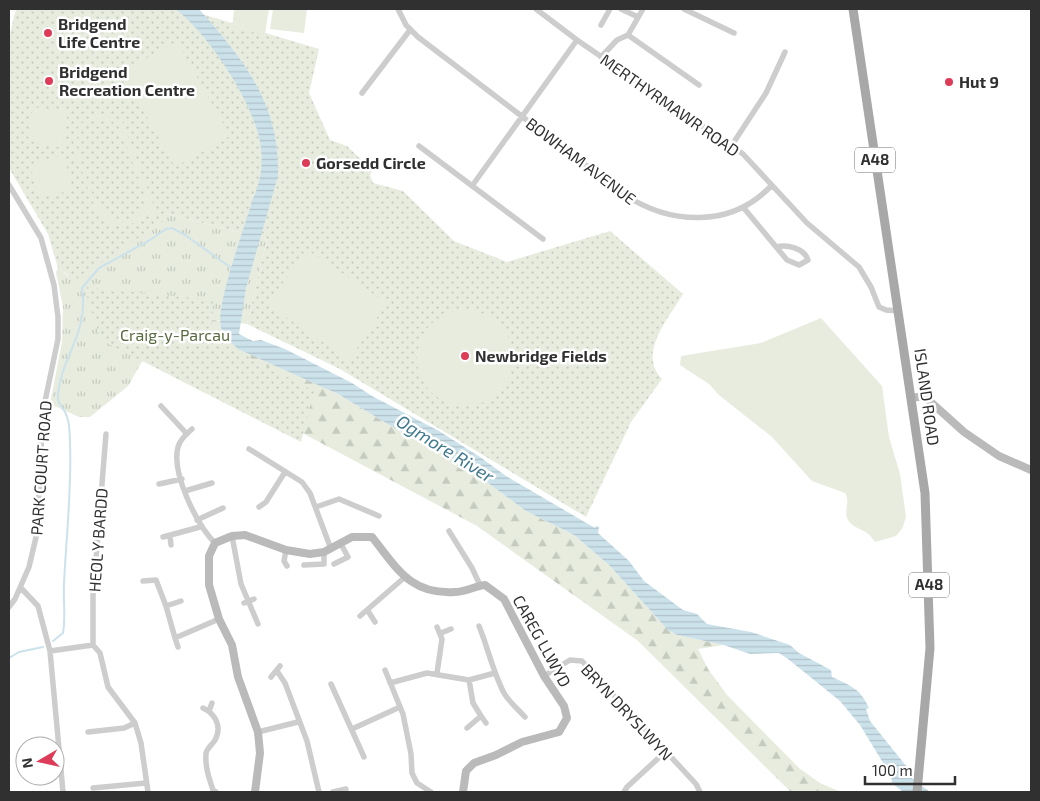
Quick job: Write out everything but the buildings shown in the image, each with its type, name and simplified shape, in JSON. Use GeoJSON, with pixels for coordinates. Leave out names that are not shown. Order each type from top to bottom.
{"type":"FeatureCollection","features":[{"type":"Feature","properties":{"kind":"main road","name":"ISLAND ROAD"},"geometry":{"type":"LineString","coordinates":[[852,9],[899,310],[925,493],[929,566],[930,648],[917,792]]}},
{"type":"Feature","properties":{"kind":"street"},"geometry":{"type":"LineString","coordinates":[[362,93],[410,30],[398,9]]}},
{"type":"Feature","properties":{"kind":"street","name":"MERTHYRMAWR ROAD"},"geometry":{"type":"LineString","coordinates":[[536,9],[601,57],[732,145],[806,223],[859,267],[871,287],[879,307],[886,310],[899,310]]}},
{"type":"Feature","properties":{"kind":"street"},"geometry":{"type":"LineString","coordinates":[[601,25],[610,9]]}},
{"type":"Feature","properties":{"kind":"street"},"geometry":{"type":"LineString","coordinates":[[621,9],[638,17]]}},
{"type":"Feature","properties":{"kind":"street"},"geometry":{"type":"LineString","coordinates":[[601,57],[617,40],[628,35],[643,9]]}},
{"type":"Feature","properties":{"kind":"street"},"geometry":{"type":"LineString","coordinates":[[684,9],[734,33]]}},
{"type":"Feature","properties":{"kind":"street","name":"BOWHAM AVENUE"},"geometry":{"type":"LineString","coordinates":[[410,30],[625,195],[648,208],[666,215],[694,218],[718,215],[743,207],[771,186]]}},
{"type":"Feature","properties":{"kind":"street"},"geometry":{"type":"LineString","coordinates":[[628,35],[699,85]]}},
{"type":"Feature","properties":{"kind":"street"},"geometry":{"type":"LineString","coordinates":[[472,186],[577,40]]}},
{"type":"Feature","properties":{"kind":"street"},"geometry":{"type":"LineString","coordinates":[[732,145],[766,92],[785,52]]}},
{"type":"Feature","properties":{"kind":"street"},"geometry":{"type":"LineString","coordinates":[[419,146],[543,239]]}},
{"type":"Feature","properties":{"kind":"street","name":"PARK COURT ROAD"},"geometry":{"type":"LineString","coordinates":[[9,185],[41,238],[54,285],[58,317],[58,339],[43,411],[37,533],[29,567],[21,588],[9,606]]}},
{"type":"Feature","properties":{"kind":"street"},"geometry":{"type":"LineString","coordinates":[[743,207],[776,247],[787,260],[796,264],[802,264],[808,260],[803,252],[796,248],[776,247]]}},
{"type":"Feature","properties":{"kind":"street"},"geometry":{"type":"LineString","coordinates":[[912,398],[924,396],[964,432],[999,456],[1031,470]]}},
{"type":"Feature","properties":{"kind":"street"},"geometry":{"type":"LineString","coordinates":[[161,406],[190,431],[178,448],[182,480],[196,520],[215,543]]}},
{"type":"Feature","properties":{"kind":"street","name":"HEOL Y BARDD"},"geometry":{"type":"LineString","coordinates":[[106,434],[93,596],[93,645],[100,654],[108,687],[135,723],[141,743],[148,792]]}},
{"type":"Feature","properties":{"kind":"street"},"geometry":{"type":"LineString","coordinates":[[249,449],[302,482],[310,493],[316,507],[328,550],[324,564],[304,565]]}},
{"type":"Feature","properties":{"kind":"street"},"geometry":{"type":"LineString","coordinates":[[259,507],[268,505],[285,472]]}},
{"type":"Feature","properties":{"kind":"street"},"geometry":{"type":"LineString","coordinates":[[200,479],[202,486]]}},
{"type":"Feature","properties":{"kind":"street"},"geometry":{"type":"LineString","coordinates":[[159,484],[182,480]]}},
{"type":"Feature","properties":{"kind":"street"},"geometry":{"type":"LineString","coordinates":[[185,491],[212,483]]}},
{"type":"Feature","properties":{"kind":"street"},"geometry":{"type":"LineString","coordinates":[[316,507],[339,499],[379,516]]}},
{"type":"Feature","properties":{"kind":"street"},"geometry":{"type":"LineString","coordinates":[[196,520],[224,508]]}},
{"type":"Feature","properties":{"kind":"street"},"geometry":{"type":"LineString","coordinates":[[171,545],[166,536],[200,527]]}},
{"type":"Feature","properties":{"kind":"street"},"geometry":{"type":"LineString","coordinates":[[255,792],[260,753],[258,732],[238,678],[232,645],[219,619],[209,585],[209,556],[215,543],[232,536],[245,535],[286,550],[310,554],[328,550],[352,537],[372,537],[410,583],[436,592],[454,592],[480,586],[472,568],[448,531]]}},
{"type":"Feature","properties":{"kind":"street"},"geometry":{"type":"LineString","coordinates":[[232,536],[241,584],[258,624]]}},
{"type":"Feature","properties":{"kind":"street"},"geometry":{"type":"LineString","coordinates":[[334,564],[348,557],[341,544]]}},
{"type":"Feature","properties":{"kind":"street"},"geometry":{"type":"LineString","coordinates":[[286,550],[284,561],[287,566]]}},
{"type":"Feature","properties":{"kind":"street"},"geometry":{"type":"LineString","coordinates":[[360,616],[405,577]]}},
{"type":"Feature","properties":{"kind":"street"},"geometry":{"type":"LineString","coordinates":[[143,581],[156,580],[178,647]]}},
{"type":"Feature","properties":{"kind":"street","name":"CAREG LLWYD"},"geometry":{"type":"LineString","coordinates":[[463,792],[466,771],[474,763],[522,742],[554,734],[563,728],[567,718],[566,711],[544,676],[504,599],[490,587],[480,586]]}},
{"type":"Feature","properties":{"kind":"street"},"geometry":{"type":"LineString","coordinates":[[21,588],[38,606],[50,651],[63,792]]}},
{"type":"Feature","properties":{"kind":"street"},"geometry":{"type":"LineString","coordinates":[[166,606],[181,601]]}},
{"type":"Feature","properties":{"kind":"street"},"geometry":{"type":"LineString","coordinates":[[368,611],[375,622]]}},
{"type":"Feature","properties":{"kind":"street"},"geometry":{"type":"LineString","coordinates":[[175,638],[219,619]]}},
{"type":"Feature","properties":{"kind":"street"},"geometry":{"type":"LineString","coordinates":[[479,626],[489,650],[495,673],[505,695],[525,717]]}},
{"type":"Feature","properties":{"kind":"street"},"geometry":{"type":"LineString","coordinates":[[437,673],[439,630],[451,629]]}},
{"type":"Feature","properties":{"kind":"street"},"geometry":{"type":"LineString","coordinates":[[50,651],[93,645]]}},
{"type":"Feature","properties":{"kind":"street","name":"BRYN DRYSLWYN"},"geometry":{"type":"LineString","coordinates":[[544,676],[570,660],[582,661],[590,667],[700,792]]}},
{"type":"Feature","properties":{"kind":"street"},"geometry":{"type":"LineString","coordinates":[[271,677],[278,668],[307,741],[319,792]]}},
{"type":"Feature","properties":{"kind":"street"},"geometry":{"type":"LineString","coordinates":[[385,670],[408,732],[412,773],[420,786],[431,792]]}},
{"type":"Feature","properties":{"kind":"street"},"geometry":{"type":"LineString","coordinates":[[390,683],[416,675],[437,673],[469,680],[495,673]]}},
{"type":"Feature","properties":{"kind":"street"},"geometry":{"type":"LineString","coordinates":[[469,680],[473,703],[486,723]]}},
{"type":"Feature","properties":{"kind":"street"},"geometry":{"type":"LineString","coordinates":[[330,684],[364,757]]}},
{"type":"Feature","properties":{"kind":"street"},"geometry":{"type":"LineString","coordinates":[[209,711],[212,703]]}},
{"type":"Feature","properties":{"kind":"street"},"geometry":{"type":"LineString","coordinates":[[352,729],[400,707]]}},
{"type":"Feature","properties":{"kind":"street"},"geometry":{"type":"LineString","coordinates":[[202,708],[209,711],[216,719],[218,729],[216,738],[206,752],[206,770],[213,790],[216,792]]}},
{"type":"Feature","properties":{"kind":"street"},"geometry":{"type":"LineString","coordinates":[[466,728],[481,716]]}},
{"type":"Feature","properties":{"kind":"street"},"geometry":{"type":"LineString","coordinates":[[258,732],[298,722]]}},
{"type":"Feature","properties":{"kind":"street"},"geometry":{"type":"LineString","coordinates":[[88,732],[124,728],[135,723]]}},
{"type":"Feature","properties":{"kind":"street"},"geometry":{"type":"LineString","coordinates":[[624,792],[665,752]]}},
{"type":"Feature","properties":{"kind":"street"},"geometry":{"type":"LineString","coordinates":[[93,788],[146,783]]}},
{"type":"Feature","properties":{"kind":"street"},"geometry":{"type":"LineString","coordinates":[[333,792],[346,789]]}},
{"type":"Feature","properties":{"kind":"green space","name":"Newbridge Fields"},"geometry":{"type":"Polygon","coordinates":[[[16,9],[185,9],[319,49],[309,93],[330,140],[347,146],[372,170],[370,175],[373,183],[403,191],[454,241],[507,262],[610,231],[683,294],[664,325],[654,347],[655,369],[662,379],[631,422],[586,517],[340,369],[247,324],[267,239],[164,213],[164,221],[75,280],[58,268],[48,234],[9,168],[9,37],[16,9]]]}},
{"type":"Feature","properties":{"kind":"green space"},"geometry":{"type":"Polygon","coordinates":[[[234,9],[269,9],[265,34],[232,29],[234,9]]]}},
{"type":"Feature","properties":{"kind":"green space"},"geometry":{"type":"Polygon","coordinates":[[[273,9],[307,9],[304,33],[270,29],[273,9]]]}},
{"type":"Feature","properties":{"kind":"green space"},"geometry":{"type":"Polygon","coordinates":[[[177,41],[230,136],[175,167],[122,72],[177,41]]]}},
{"type":"Feature","properties":{"kind":"green space"},"geometry":{"type":"Polygon","coordinates":[[[33,107],[68,112],[63,148],[28,141],[33,107]]]}},
{"type":"Feature","properties":{"kind":"green space"},"geometry":{"type":"Polygon","coordinates":[[[107,116],[117,120],[121,118],[157,214],[152,215],[149,207],[136,221],[125,225],[115,225],[101,216],[92,200],[76,156],[73,142],[81,124],[91,117],[107,116]],[[96,119],[82,128],[77,137],[77,148],[95,198],[102,210],[110,218],[120,222],[132,220],[140,214],[146,199],[119,126],[110,120],[96,119]]]}},
{"type":"Feature","properties":{"kind":"green space"},"geometry":{"type":"Polygon","coordinates":[[[64,155],[73,190],[39,198],[30,165],[64,155]]]}},
{"type":"Feature","properties":{"kind":"green space"},"geometry":{"type":"Polygon","coordinates":[[[164,213],[267,239],[247,324],[207,319],[151,346],[128,386],[90,417],[79,417],[50,404],[62,342],[63,307],[56,272],[58,268],[68,276],[164,213]]]}},
{"type":"Feature","properties":{"kind":"green space"},"geometry":{"type":"Polygon","coordinates":[[[306,249],[387,303],[349,360],[268,305],[306,249]]]}},
{"type":"Feature","properties":{"kind":"green space","name":"Craig-y-Parcau"},"geometry":{"type":"Polygon","coordinates":[[[84,287],[213,300],[212,325],[228,346],[314,391],[301,442],[101,340],[84,287]]]}},
{"type":"Feature","properties":{"kind":"green space","name":"Newbridge Fields"},"geometry":{"type":"Polygon","coordinates":[[[465,310],[483,314],[499,324],[509,340],[513,358],[509,376],[499,392],[483,402],[465,406],[447,402],[431,392],[421,376],[417,358],[421,340],[431,324],[447,314],[465,310]]]}},
{"type":"Feature","properties":{"kind":"green space"},"geometry":{"type":"Polygon","coordinates":[[[821,318],[882,386],[889,437],[900,474],[906,517],[902,529],[896,536],[875,542],[872,537],[854,526],[847,517],[847,496],[845,493],[812,481],[772,437],[719,395],[709,384],[680,365],[681,356],[761,343],[821,318]]]}},
{"type":"Feature","properties":{"kind":"green space"},"geometry":{"type":"Polygon","coordinates":[[[207,319],[220,321],[221,329],[290,372],[338,394],[401,432],[447,455],[526,511],[574,535],[609,565],[668,630],[677,635],[724,645],[698,649],[708,669],[727,695],[799,768],[820,783],[841,792],[791,792],[638,641],[477,526],[188,372],[207,319]]]}},
{"type":"Feature","properties":{"kind":"water","name":"Ogmore River"},"geometry":{"type":"Polygon","coordinates":[[[175,9],[199,9],[231,46],[256,85],[266,105],[273,127],[277,150],[278,176],[246,288],[239,334],[253,341],[261,340],[285,349],[352,383],[372,396],[439,431],[506,476],[595,528],[596,526],[599,527],[598,533],[629,561],[644,581],[683,610],[697,614],[707,624],[751,632],[790,645],[799,653],[831,670],[832,677],[850,685],[862,696],[869,708],[866,709],[870,721],[907,767],[909,776],[930,792],[903,792],[892,783],[891,776],[860,725],[840,701],[779,653],[750,654],[724,645],[677,635],[668,630],[609,565],[574,535],[526,511],[447,455],[401,432],[338,394],[238,349],[231,342],[221,328],[222,302],[259,182],[262,163],[261,149],[258,132],[251,113],[229,73],[202,35],[175,9]]]}},
{"type":"Feature","properties":{"kind":"waterway"},"geometry":{"type":"LineString","coordinates":[[53,641],[63,633],[64,627],[64,584],[70,478],[69,427],[66,414],[58,401],[58,394],[64,367],[79,331],[82,318],[82,288],[99,268],[166,229],[172,228],[233,269]]}},
{"type":"Feature","properties":{"kind":"waterway"},"geometry":{"type":"LineString","coordinates":[[9,658],[19,652],[43,647]]}},
{"type":"Feature","properties":{"kind":"place","name":"Bridgend Life Centre"},"geometry":{"type":"Point","coordinates":[48,33]}},
{"type":"Feature","properties":{"kind":"place","name":"Bridgend Recreation Centre"},"geometry":{"type":"Point","coordinates":[49,81]}},
{"type":"Feature","properties":{"kind":"place","name":"Hut 9"},"geometry":{"type":"Point","coordinates":[949,82]}},
{"type":"Feature","properties":{"kind":"place","name":"Gorsedd Circle"},"geometry":{"type":"Point","coordinates":[306,163]}},
{"type":"Feature","properties":{"kind":"place","name":"Newbridge Fields"},"geometry":{"type":"Point","coordinates":[465,356]}}]}
